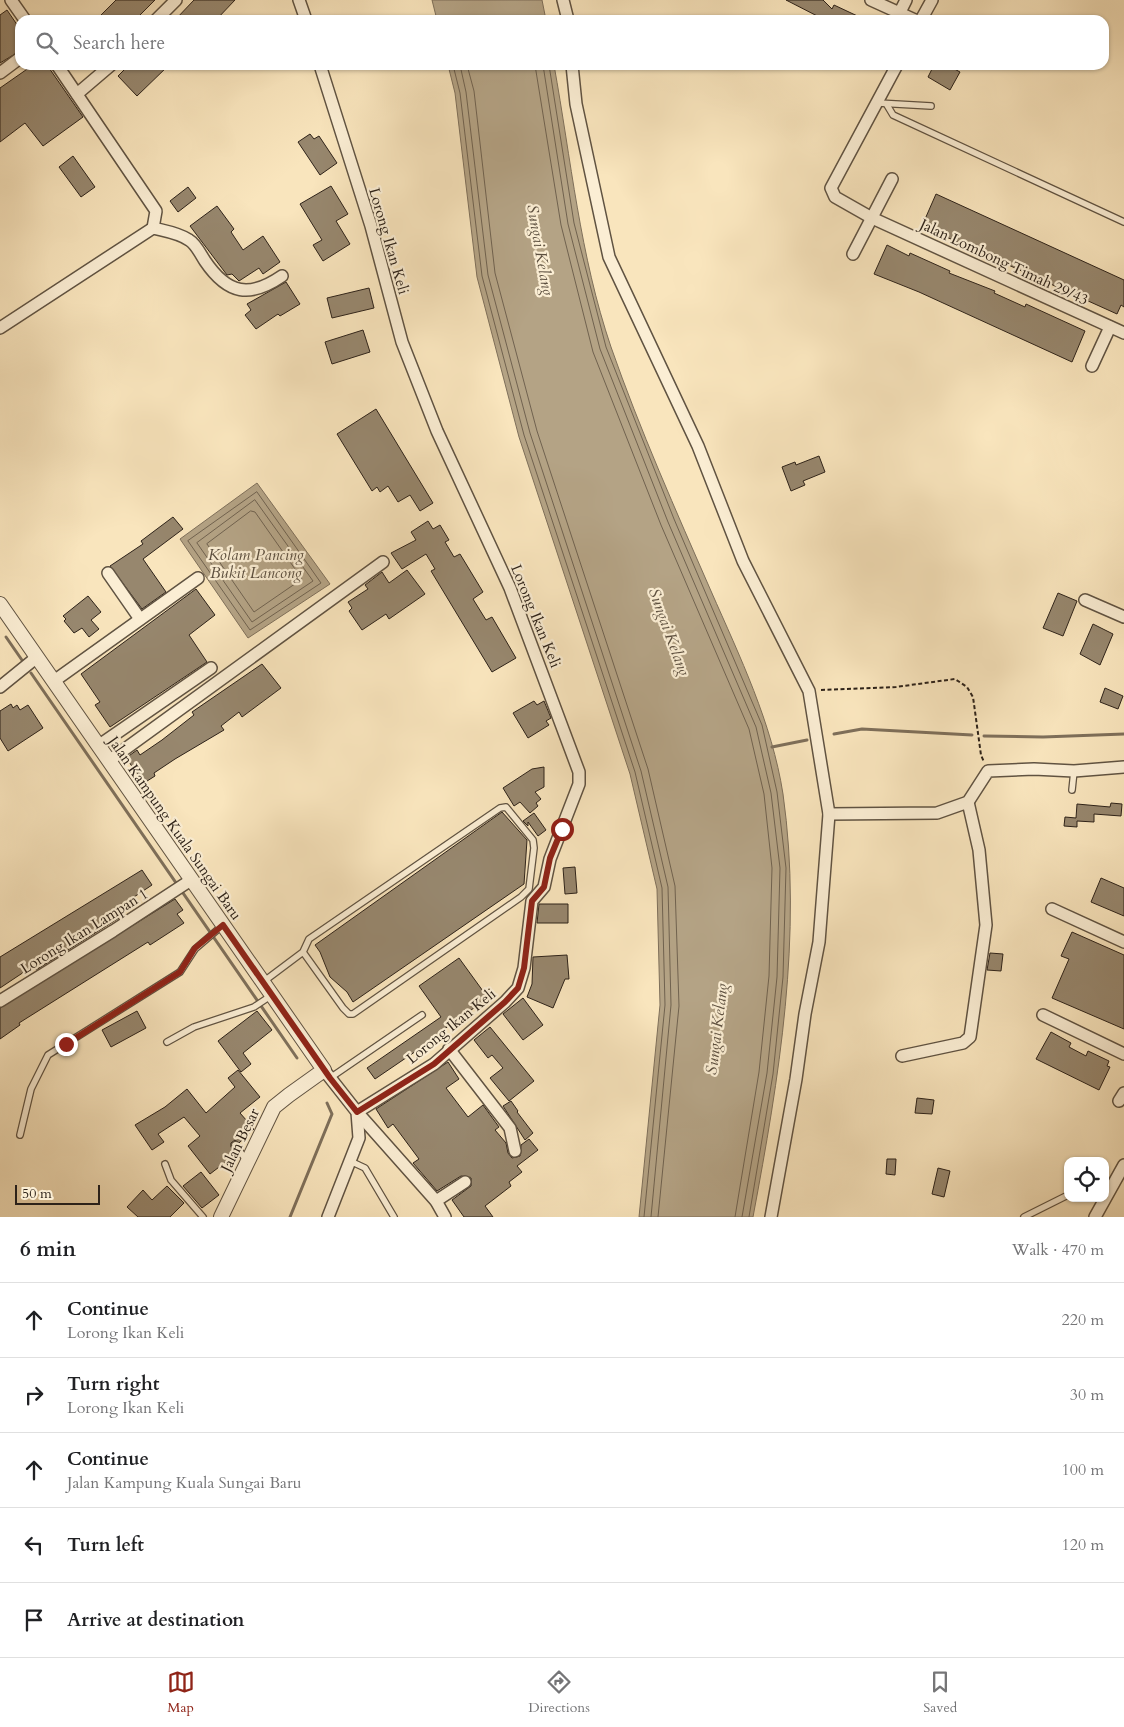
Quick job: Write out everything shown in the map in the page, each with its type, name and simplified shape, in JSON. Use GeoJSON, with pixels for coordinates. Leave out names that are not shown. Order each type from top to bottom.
{"type":"FeatureCollection","features":[{"type":"Feature","properties":{"kind":"street"},"geometry":{"type":"LineString","coordinates":[[11,0],[22,15]]}},
{"type":"Feature","properties":{"kind":"street"},"geometry":{"type":"LineString","coordinates":[[161,15],[176,0]]}},
{"type":"Feature","properties":{"kind":"street"},"geometry":{"type":"LineString","coordinates":[[300,0],[304,15]]}},
{"type":"Feature","properties":{"kind":"street"},"geometry":{"type":"LineString","coordinates":[[564,0],[567,15]]}},
{"type":"Feature","properties":{"kind":"street"},"geometry":{"type":"LineString","coordinates":[[871,0],[896,15]]}},
{"type":"Feature","properties":{"kind":"street"},"geometry":{"type":"LineString","coordinates":[[898,15],[906,0]]}},
{"type":"Feature","properties":{"kind":"street"},"geometry":{"type":"LineString","coordinates":[[924,15],[932,0]]}},
{"type":"Feature","properties":{"kind":"street"},"geometry":{"type":"LineString","coordinates":[[0,73],[15,62]]}},
{"type":"Feature","properties":{"kind":"street"},"geometry":{"type":"LineString","coordinates":[[0,328],[152,228],[156,211],[60,70]]}},
{"type":"Feature","properties":{"kind":"street"},"geometry":{"type":"LineString","coordinates":[[77,94],[105,70]]}},
{"type":"Feature","properties":{"kind":"street","name":"Lorong Ikan Keli"},"geometry":{"type":"LineString","coordinates":[[322,70],[371,226],[402,342],[437,431],[510,588],[579,772],[579,784],[550,858],[544,887],[532,901],[524,968],[518,988],[505,1002],[434,1064],[357,1112]]}},
{"type":"Feature","properties":{"kind":"street"},"geometry":{"type":"LineString","coordinates":[[573,70],[576,104],[609,257],[698,446],[743,561],[809,691],[829,814],[820,942],[805,1014],[796,1079],[771,1217]]}},
{"type":"Feature","properties":{"kind":"street"},"geometry":{"type":"LineString","coordinates":[[882,104],[895,70]]}},
{"type":"Feature","properties":{"kind":"street","name":"Jalan Lombong Timah 29/43"},"geometry":{"type":"LineString","coordinates":[[882,104],[831,188],[835,197],[872,218],[1124,333]]}},
{"type":"Feature","properties":{"kind":"street"},"geometry":{"type":"LineString","coordinates":[[853,254],[892,179]]}},
{"type":"Feature","properties":{"kind":"street"},"geometry":{"type":"LineString","coordinates":[[152,228],[171,232],[191,240],[212,272],[224,284],[253,291],[267,287],[282,276]]}},
{"type":"Feature","properties":{"kind":"street"},"geometry":{"type":"LineString","coordinates":[[1092,366],[1110,327]]}},
{"type":"Feature","properties":{"kind":"street"},"geometry":{"type":"LineString","coordinates":[[110,760],[383,562]]}},
{"type":"Feature","properties":{"kind":"street"},"geometry":{"type":"LineString","coordinates":[[108,573],[140,620]]}},
{"type":"Feature","properties":{"kind":"street"},"geometry":{"type":"LineString","coordinates":[[54,682],[198,578]]}},
{"type":"Feature","properties":{"kind":"street"},"geometry":{"type":"LineString","coordinates":[[1085,600],[1124,617]]}},
{"type":"Feature","properties":{"kind":"street","name":"Jalan Kampung Kuala Sungai Baru"},"geometry":{"type":"LineString","coordinates":[[0,604],[98,746],[110,760],[183,886],[221,928],[263,982],[269,998],[327,1074]]}},
{"type":"Feature","properties":{"kind":"street"},"geometry":{"type":"LineString","coordinates":[[0,687],[37,657]]}},
{"type":"Feature","properties":{"kind":"street"},"geometry":{"type":"LineString","coordinates":[[98,746],[211,668]]}},
{"type":"Feature","properties":{"kind":"street"},"geometry":{"type":"LineString","coordinates":[[829,814],[937,813],[968,802],[988,771],[1034,769],[1074,771],[1124,767]]}},
{"type":"Feature","properties":{"kind":"street"},"geometry":{"type":"LineString","coordinates":[[902,1056],[963,1043],[970,1037],[986,925],[979,850],[968,802]]}},
{"type":"Feature","properties":{"kind":"street","name":"Lorong Ikan Lampan 1"},"geometry":{"type":"LineString","coordinates":[[0,1001],[183,886]]}},
{"type":"Feature","properties":{"kind":"street"},"geometry":{"type":"LineString","coordinates":[[1052,909],[1124,942]]}},
{"type":"Feature","properties":{"kind":"street"},"geometry":{"type":"LineString","coordinates":[[1042,1016],[1124,1054]]}},
{"type":"Feature","properties":{"kind":"street"},"geometry":{"type":"LineString","coordinates":[[449,1049],[510,1128],[516,1151]]}},
{"type":"Feature","properties":{"kind":"street"},"geometry":{"type":"LineString","coordinates":[[327,1074],[357,1112],[436,1201],[445,1217]]}},
{"type":"Feature","properties":{"kind":"street","name":"Jalan Besar"},"geometry":{"type":"LineString","coordinates":[[221,1217],[274,1107],[288,1095],[327,1074]]}},
{"type":"Feature","properties":{"kind":"street"},"geometry":{"type":"LineString","coordinates":[[328,1217],[359,1138],[357,1112]]}},
{"type":"Feature","properties":{"kind":"street"},"geometry":{"type":"LineString","coordinates":[[1109,1191],[1124,1165]]}},
{"type":"Feature","properties":{"kind":"street"},"geometry":{"type":"LineString","coordinates":[[436,1201],[465,1182]]}},
{"type":"Feature","properties":{"kind":"street"},"geometry":{"type":"LineString","coordinates":[[1095,1217],[1103,1202]]}},
{"type":"Feature","properties":{"kind":"lane"},"geometry":{"type":"LineString","coordinates":[[882,104],[931,106]]}},
{"type":"Feature","properties":{"kind":"lane"},"geometry":{"type":"LineString","coordinates":[[882,104],[893,115],[1124,222]]}},
{"type":"Feature","properties":{"kind":"lane"},"geometry":{"type":"LineString","coordinates":[[1072,790],[1074,771]]}},
{"type":"Feature","properties":{"kind":"lane"},"geometry":{"type":"LineString","coordinates":[[263,982],[303,952],[309,939],[500,808],[506,807],[533,840],[530,889],[354,1014],[349,1014],[343,1008],[303,952]]}},
{"type":"Feature","properties":{"kind":"lane"},"geometry":{"type":"LineString","coordinates":[[20,1135],[32,1089],[48,1055],[180,972],[195,948],[221,928]]}},
{"type":"Feature","properties":{"kind":"lane"},"geometry":{"type":"LineString","coordinates":[[167,1042],[194,1027],[258,1005],[269,998]]}},
{"type":"Feature","properties":{"kind":"lane"},"geometry":{"type":"LineString","coordinates":[[327,1074],[422,1015]]}},
{"type":"Feature","properties":{"kind":"lane"},"geometry":{"type":"LineString","coordinates":[[235,1145],[247,1161]]}},
{"type":"Feature","properties":{"kind":"lane"},"geometry":{"type":"LineString","coordinates":[[350,1161],[365,1168],[394,1217]]}},
{"type":"Feature","properties":{"kind":"lane"},"geometry":{"type":"LineString","coordinates":[[165,1164],[171,1180],[203,1217]]}},
{"type":"Feature","properties":{"kind":"lane"},"geometry":{"type":"LineString","coordinates":[[1024,1217],[1064,1198]]}},
{"type":"Feature","properties":{"kind":"path"},"geometry":{"type":"LineString","coordinates":[[809,691],[896,688],[956,679],[967,686],[973,697],[981,755],[988,771]]}},
{"type":"Feature","properties":{"kind":"water"},"geometry":{"type":"Polygon","coordinates":[[[432,0],[542,0],[545,15],[436,15],[432,0]]]}},
{"type":"Feature","properties":{"kind":"water","name":"Sungai Kelang"},"geometry":{"type":"Polygon","coordinates":[[[449,70],[555,70],[577,207],[600,313],[634,409],[754,691],[778,768],[789,847],[789,953],[779,1059],[753,1217],[639,1217],[660,1005],[657,889],[630,774],[519,437],[477,277],[455,93],[449,70]]]}},
{"type":"Feature","properties":{"kind":"water","name":"Kolam Pancing Bukit Lancong"},"geometry":{"type":"Polygon","coordinates":[[[257,483],[330,584],[248,638],[180,539],[257,483]]]}},
{"type":"Feature","properties":{"kind":"building"},"geometry":{"type":"Polygon","coordinates":[[[116,0],[155,0],[140,15],[101,15],[116,0]]]}},
{"type":"Feature","properties":{"kind":"building"},"geometry":{"type":"Polygon","coordinates":[[[194,0],[235,0],[221,15],[180,15],[194,0]]]}},
{"type":"Feature","properties":{"kind":"building"},"geometry":{"type":"Polygon","coordinates":[[[786,0],[823,0],[832,9],[834,5],[855,15],[815,15],[786,0]]]}},
{"type":"Feature","properties":{"kind":"building"},"geometry":{"type":"Polygon","coordinates":[[[7,10],[15,22],[15,54],[0,63],[0,15],[7,10]]]}},
{"type":"Feature","properties":{"kind":"building"},"geometry":{"type":"Polygon","coordinates":[[[26,70],[50,70],[83,117],[43,146],[25,123],[0,142],[0,88],[26,70]]]}},
{"type":"Feature","properties":{"kind":"building"},"geometry":{"type":"Polygon","coordinates":[[[124,70],[164,70],[137,96],[118,76],[124,70]]]}},
{"type":"Feature","properties":{"kind":"building"},"geometry":{"type":"Polygon","coordinates":[[[932,70],[956,70],[960,72],[950,90],[928,77],[932,70]]]}},
{"type":"Feature","properties":{"kind":"building"},"geometry":{"type":"Polygon","coordinates":[[[310,134],[314,139],[319,136],[337,163],[320,175],[298,142],[310,134]]]}},
{"type":"Feature","properties":{"kind":"building"},"geometry":{"type":"Polygon","coordinates":[[[73,156],[95,187],[81,197],[59,167],[73,156]]]}},
{"type":"Feature","properties":{"kind":"building"},"geometry":{"type":"Polygon","coordinates":[[[331,186],[348,214],[336,221],[350,244],[323,261],[313,245],[322,240],[300,204],[331,186]]]}},
{"type":"Feature","properties":{"kind":"building"},"geometry":{"type":"Polygon","coordinates":[[[188,187],[196,198],[178,212],[170,201],[188,187]]]}},
{"type":"Feature","properties":{"kind":"building"},"geometry":{"type":"Polygon","coordinates":[[[936,194],[1124,280],[1124,307],[1121,305],[1117,314],[922,226],[936,194]]]}},
{"type":"Feature","properties":{"kind":"building"},"geometry":{"type":"Polygon","coordinates":[[[217,206],[234,229],[231,232],[243,250],[263,236],[280,262],[263,274],[259,268],[239,281],[232,274],[227,275],[190,226],[217,206]]]}},
{"type":"Feature","properties":{"kind":"building"},"geometry":{"type":"Polygon","coordinates":[[[887,245],[909,256],[910,253],[950,271],[949,273],[995,291],[994,293],[1025,307],[1026,304],[1085,331],[1072,362],[919,292],[874,274],[887,245]]]}},
{"type":"Feature","properties":{"kind":"building"},"geometry":{"type":"Polygon","coordinates":[[[286,282],[300,304],[280,316],[278,314],[256,329],[245,315],[251,310],[247,304],[286,282]]]}},
{"type":"Feature","properties":{"kind":"building"},"geometry":{"type":"Polygon","coordinates":[[[369,288],[374,308],[332,318],[327,298],[369,288]]]}},
{"type":"Feature","properties":{"kind":"building"},"geometry":{"type":"Polygon","coordinates":[[[363,330],[370,352],[332,364],[325,342],[363,330]]]}},
{"type":"Feature","properties":{"kind":"building"},"geometry":{"type":"Polygon","coordinates":[[[376,409],[433,503],[420,511],[410,495],[398,502],[388,486],[380,492],[377,487],[372,491],[337,434],[376,409]]]}},
{"type":"Feature","properties":{"kind":"building"},"geometry":{"type":"Polygon","coordinates":[[[819,456],[825,472],[803,481],[805,485],[791,491],[782,467],[795,462],[796,465],[819,456]]]}},
{"type":"Feature","properties":{"kind":"building"},"geometry":{"type":"Polygon","coordinates":[[[173,517],[183,529],[143,559],[166,592],[142,609],[110,566],[143,544],[141,541],[173,517]]]}},
{"type":"Feature","properties":{"kind":"building"},"geometry":{"type":"Polygon","coordinates":[[[428,521],[433,529],[440,525],[449,540],[445,542],[454,557],[460,554],[483,592],[473,599],[486,620],[492,617],[516,658],[492,672],[431,571],[435,569],[426,554],[402,569],[391,553],[416,540],[411,532],[428,521]]]}},
{"type":"Feature","properties":{"kind":"building"},"geometry":{"type":"Polygon","coordinates":[[[407,570],[425,594],[389,619],[386,614],[362,630],[349,611],[352,608],[348,602],[368,589],[365,585],[382,572],[389,583],[407,570]]]}},
{"type":"Feature","properties":{"kind":"building"},"geometry":{"type":"Polygon","coordinates":[[[196,589],[215,615],[189,635],[207,662],[110,727],[95,705],[100,702],[81,674],[196,589]]]}},
{"type":"Feature","properties":{"kind":"building"},"geometry":{"type":"Polygon","coordinates":[[[1058,593],[1077,601],[1063,636],[1043,628],[1058,593]]]}},
{"type":"Feature","properties":{"kind":"building"},"geometry":{"type":"Polygon","coordinates":[[[88,596],[101,612],[91,620],[99,629],[89,637],[82,628],[74,633],[64,621],[66,619],[63,616],[88,596]]]}},
{"type":"Feature","properties":{"kind":"building"},"geometry":{"type":"Polygon","coordinates":[[[1093,624],[1113,634],[1100,665],[1080,654],[1093,624]]]}},
{"type":"Feature","properties":{"kind":"building"},"geometry":{"type":"Polygon","coordinates":[[[262,664],[281,688],[242,717],[239,712],[221,726],[224,730],[175,759],[154,773],[155,776],[144,783],[126,758],[137,750],[140,755],[162,740],[194,715],[192,712],[262,664]]]}},
{"type":"Feature","properties":{"kind":"building"},"geometry":{"type":"Polygon","coordinates":[[[1105,688],[1123,696],[1118,709],[1100,702],[1105,688]]]}},
{"type":"Feature","properties":{"kind":"building"},"geometry":{"type":"Polygon","coordinates":[[[534,701],[537,705],[544,701],[551,718],[546,721],[549,725],[528,738],[513,713],[534,701]]]}},
{"type":"Feature","properties":{"kind":"building"},"geometry":{"type":"Polygon","coordinates":[[[11,704],[13,708],[17,705],[20,710],[28,705],[43,728],[8,751],[0,738],[0,711],[11,704]]]}},
{"type":"Feature","properties":{"kind":"building"},"geometry":{"type":"Polygon","coordinates":[[[544,767],[544,787],[535,792],[541,799],[536,803],[538,806],[530,813],[520,802],[514,806],[503,788],[532,769],[544,767]]]}},
{"type":"Feature","properties":{"kind":"building"},"geometry":{"type":"Polygon","coordinates":[[[1111,803],[1122,804],[1121,816],[1094,814],[1094,822],[1077,821],[1077,827],[1064,826],[1065,817],[1076,818],[1077,804],[1110,807],[1111,803]]]}},
{"type":"Feature","properties":{"kind":"building"},"geometry":{"type":"Polygon","coordinates":[[[502,812],[527,840],[524,884],[353,1002],[347,992],[330,977],[320,952],[315,945],[502,812]]]}},
{"type":"Feature","properties":{"kind":"building"},"geometry":{"type":"Polygon","coordinates":[[[534,813],[546,830],[538,836],[528,822],[528,826],[523,821],[534,813]]]}},
{"type":"Feature","properties":{"kind":"building"},"geometry":{"type":"Polygon","coordinates":[[[575,867],[577,893],[565,894],[563,868],[575,867]]]}},
{"type":"Feature","properties":{"kind":"building"},"geometry":{"type":"Polygon","coordinates":[[[142,870],[152,885],[113,911],[119,918],[36,970],[33,966],[0,988],[0,957],[142,870]]]}},
{"type":"Feature","properties":{"kind":"building"},"geometry":{"type":"Polygon","coordinates":[[[1101,878],[1124,888],[1124,916],[1091,902],[1101,878]]]}},
{"type":"Feature","properties":{"kind":"building"},"geometry":{"type":"Polygon","coordinates":[[[175,899],[183,910],[177,914],[184,923],[150,945],[148,942],[19,1023],[20,1025],[0,1039],[0,1008],[175,899]]]}},
{"type":"Feature","properties":{"kind":"building"},"geometry":{"type":"Polygon","coordinates":[[[539,904],[568,904],[568,923],[537,923],[539,904]]]}},
{"type":"Feature","properties":{"kind":"building"},"geometry":{"type":"Polygon","coordinates":[[[1072,932],[1124,955],[1124,1029],[1052,998],[1069,959],[1061,956],[1072,932]]]}},
{"type":"Feature","properties":{"kind":"building"},"geometry":{"type":"Polygon","coordinates":[[[990,953],[1003,954],[1001,971],[987,970],[990,953]]]}},
{"type":"Feature","properties":{"kind":"building"},"geometry":{"type":"Polygon","coordinates":[[[567,955],[569,979],[565,979],[553,1008],[527,997],[532,984],[533,957],[567,955]]]}},
{"type":"Feature","properties":{"kind":"building"},"geometry":{"type":"Polygon","coordinates":[[[459,958],[488,998],[443,1030],[444,1032],[375,1079],[367,1068],[441,1017],[419,986],[459,958]]]}},
{"type":"Feature","properties":{"kind":"building"},"geometry":{"type":"Polygon","coordinates":[[[523,998],[543,1025],[523,1040],[503,1014],[523,998]]]}},
{"type":"Feature","properties":{"kind":"building"},"geometry":{"type":"Polygon","coordinates":[[[137,1011],[146,1028],[111,1047],[102,1030],[137,1011]]]}},
{"type":"Feature","properties":{"kind":"building"},"geometry":{"type":"Polygon","coordinates":[[[257,1011],[272,1030],[243,1053],[251,1064],[241,1072],[218,1041],[257,1011]]]}},
{"type":"Feature","properties":{"kind":"building"},"geometry":{"type":"Polygon","coordinates":[[[490,1027],[534,1081],[509,1101],[490,1078],[503,1068],[492,1055],[488,1058],[474,1040],[490,1027]]]}},
{"type":"Feature","properties":{"kind":"building"},"geometry":{"type":"Polygon","coordinates":[[[1051,1032],[1071,1043],[1069,1047],[1086,1056],[1088,1051],[1109,1061],[1107,1066],[1110,1067],[1099,1090],[1036,1059],[1051,1032]]]}},
{"type":"Feature","properties":{"kind":"building"},"geometry":{"type":"Polygon","coordinates":[[[448,1062],[459,1079],[446,1088],[468,1117],[483,1105],[499,1127],[495,1130],[506,1143],[508,1153],[512,1158],[520,1156],[521,1145],[529,1139],[538,1150],[517,1166],[522,1172],[509,1182],[511,1186],[485,1206],[493,1217],[464,1217],[452,1200],[471,1186],[471,1178],[461,1176],[437,1191],[413,1163],[419,1159],[393,1124],[388,1128],[376,1109],[448,1062]]]}},
{"type":"Feature","properties":{"kind":"building"},"geometry":{"type":"Polygon","coordinates":[[[238,1070],[260,1097],[240,1113],[254,1129],[239,1143],[235,1140],[231,1143],[231,1147],[236,1154],[210,1174],[188,1146],[200,1136],[184,1117],[158,1134],[164,1142],[152,1150],[135,1125],[165,1107],[187,1089],[206,1113],[235,1087],[228,1078],[238,1070]]]}},
{"type":"Feature","properties":{"kind":"building"},"geometry":{"type":"Polygon","coordinates":[[[917,1098],[934,1100],[932,1114],[915,1113],[917,1098]]]}},
{"type":"Feature","properties":{"kind":"building"},"geometry":{"type":"Polygon","coordinates":[[[511,1101],[533,1133],[525,1140],[503,1106],[511,1101]]]}},
{"type":"Feature","properties":{"kind":"building"},"geometry":{"type":"Polygon","coordinates":[[[887,1159],[896,1159],[895,1175],[886,1174],[887,1159]]]}},
{"type":"Feature","properties":{"kind":"building"},"geometry":{"type":"Polygon","coordinates":[[[938,1168],[950,1171],[944,1197],[932,1194],[938,1168]]]}},
{"type":"Feature","properties":{"kind":"building"},"geometry":{"type":"Polygon","coordinates":[[[201,1172],[219,1195],[202,1208],[183,1186],[201,1172]]]}},
{"type":"Feature","properties":{"kind":"building"},"geometry":{"type":"Polygon","coordinates":[[[167,1186],[184,1203],[170,1217],[138,1217],[127,1207],[143,1190],[152,1200],[167,1186]]]}},
{"type":"Feature","properties":{"kind":"waterway"},"geometry":{"type":"LineString","coordinates":[[6,637],[24,663]]}},
{"type":"Feature","properties":{"kind":"waterway"},"geometry":{"type":"LineString","coordinates":[[31,673],[297,1058]]}},
{"type":"Feature","properties":{"kind":"waterway"},"geometry":{"type":"LineString","coordinates":[[834,734],[862,729],[972,735]]}},
{"type":"Feature","properties":{"kind":"waterway"},"geometry":{"type":"LineString","coordinates":[[984,736],[1043,737],[1124,734]]}},
{"type":"Feature","properties":{"kind":"waterway"},"geometry":{"type":"LineString","coordinates":[[772,747],[807,740]]}},
{"type":"Feature","properties":{"kind":"waterway"},"geometry":{"type":"LineString","coordinates":[[290,1217],[332,1114],[327,1103]]}},
{"type":"Feature","properties":{"kind":"route"},"geometry":{"type":"LineString","coordinates":[[66,1044],[184,969],[195,948],[223,925],[330,1078],[357,1112],[434,1064],[505,1002],[518,988],[524,968],[532,901],[544,887],[550,858],[562,829]]}}]}
